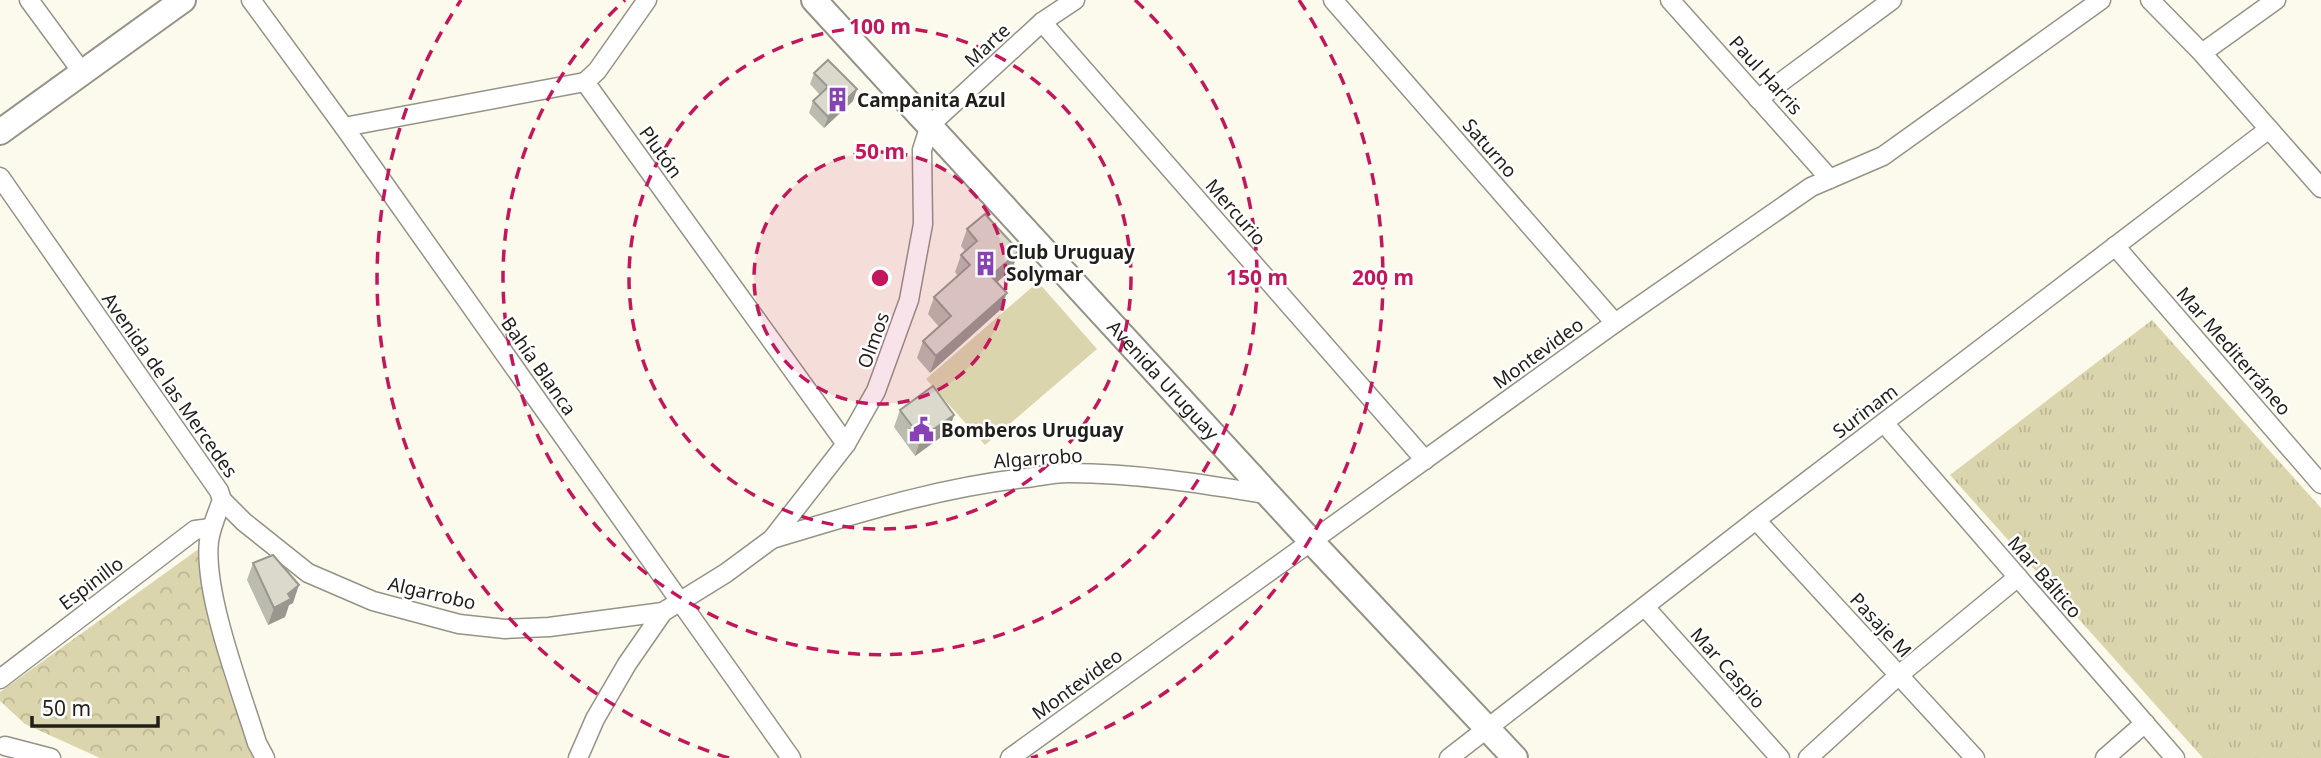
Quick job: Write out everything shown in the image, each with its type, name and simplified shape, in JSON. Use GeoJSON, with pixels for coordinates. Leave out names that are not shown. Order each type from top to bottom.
{"type":"FeatureCollection","features":[{"type":"Feature","properties":{"kind":"street"},"geometry":{"type":"LineString","coordinates":[[29,0],[82,72]]}},
{"type":"Feature","properties":{"kind":"street"},"geometry":{"type":"LineString","coordinates":[[0,132],[183,0]]}},
{"type":"Feature","properties":{"kind":"street","name":"Bahía Blanca"},"geometry":{"type":"LineString","coordinates":[[251,0],[791,758]]}},
{"type":"Feature","properties":{"kind":"street"},"geometry":{"type":"LineString","coordinates":[[344,127],[585,82],[597,71],[647,0]]}},
{"type":"Feature","properties":{"kind":"street","name":"Avenida Uruguay"},"geometry":{"type":"LineString","coordinates":[[814,0],[1311,541],[1515,758]]}},
{"type":"Feature","properties":{"kind":"street","name":"Marte"},"geometry":{"type":"LineString","coordinates":[[930,125],[1042,22],[1075,0]]}},
{"type":"Feature","properties":{"kind":"street","name":"Saturno"},"geometry":{"type":"LineString","coordinates":[[1333,0],[1615,323]]}},
{"type":"Feature","properties":{"kind":"street","name":"Paul Harris"},"geometry":{"type":"LineString","coordinates":[[1670,0],[1830,179]]}},
{"type":"Feature","properties":{"kind":"street"},"geometry":{"type":"LineString","coordinates":[[1758,99],[1892,0]]}},
{"type":"Feature","properties":{"kind":"street","name":"Montevideo"},"geometry":{"type":"LineString","coordinates":[[1010,758],[1615,323],[1811,187],[1884,156],[2101,0]]}},
{"type":"Feature","properties":{"kind":"street"},"geometry":{"type":"LineString","coordinates":[[2150,0],[2202,53],[2321,188]]}},
{"type":"Feature","properties":{"kind":"street"},"geometry":{"type":"LineString","coordinates":[[2202,53],[2276,0]]}},
{"type":"Feature","properties":{"kind":"street","name":"Mercurio"},"geometry":{"type":"LineString","coordinates":[[1042,22],[1425,460]]}},
{"type":"Feature","properties":{"kind":"street","name":"Plutón"},"geometry":{"type":"LineString","coordinates":[[585,82],[846,444]]}},
{"type":"Feature","properties":{"kind":"street","name":"Olmos"},"geometry":{"type":"LineString","coordinates":[[772,538],[846,444],[876,391],[909,300],[923,224],[922,150],[930,125]]}},
{"type":"Feature","properties":{"kind":"street","name":"Surinam"},"geometry":{"type":"LineString","coordinates":[[1449,758],[2269,129]]}},
{"type":"Feature","properties":{"kind":"street","name":"Avenida de las Mercedes"},"geometry":{"type":"LineString","coordinates":[[0,177],[210,475],[222,500],[211,528],[211,576],[217,610],[257,743],[265,758]]}},
{"type":"Feature","properties":{"kind":"street","name":"Mar Mediterráneo"},"geometry":{"type":"LineString","coordinates":[[2115,246],[2321,484]]}},
{"type":"Feature","properties":{"kind":"street","name":"Mar Báltico"},"geometry":{"type":"LineString","coordinates":[[1884,423],[2175,758]]}},
{"type":"Feature","properties":{"kind":"street","name":"Algarrobo"},"geometry":{"type":"LineString","coordinates":[[772,538],[929,495],[996,481],[1068,473],[1141,477],[1214,485],[1270,495]]}},
{"type":"Feature","properties":{"kind":"street","name":"Algarrobo"},"geometry":{"type":"LineString","coordinates":[[222,500],[244,522],[308,573],[373,601],[459,624],[505,629],[663,612]]}},
{"type":"Feature","properties":{"kind":"street","name":"Pasaje M"},"geometry":{"type":"LineString","coordinates":[[1756,520],[1975,758]]}},
{"type":"Feature","properties":{"kind":"street","name":"Espinillo"},"geometry":{"type":"LineString","coordinates":[[0,678],[195,530],[211,528]]}},
{"type":"Feature","properties":{"kind":"street"},"geometry":{"type":"LineString","coordinates":[[578,758],[601,708],[663,612],[726,573],[772,538]]}},
{"type":"Feature","properties":{"kind":"street"},"geometry":{"type":"LineString","coordinates":[[1808,758],[1899,675],[2018,577]]}},
{"type":"Feature","properties":{"kind":"street","name":"Mar Caspio"},"geometry":{"type":"LineString","coordinates":[[1645,607],[1780,758]]}},
{"type":"Feature","properties":{"kind":"street"},"geometry":{"type":"LineString","coordinates":[[2105,758],[2145,723]]}},
{"type":"Feature","properties":{"kind":"street"},"geometry":{"type":"LineString","coordinates":[[6,747],[51,758]]}},
{"type":"Feature","properties":{"kind":"green space"},"geometry":{"type":"Polygon","coordinates":[[[1038,282],[1097,349],[985,445],[926,379],[1038,282]]]}},
{"type":"Feature","properties":{"kind":"green space"},"geometry":{"type":"Polygon","coordinates":[[[2152,320],[2321,508],[2321,758],[2203,758],[1950,475],[2152,320]]]}},
{"type":"Feature","properties":{"kind":"green space"},"geometry":{"type":"Polygon","coordinates":[[[200,548],[207,608],[224,676],[253,758],[100,758],[25,724],[0,701],[0,692],[200,548]]]}},
{"type":"Feature","properties":{"kind":"building"},"geometry":{"type":"Polygon","coordinates":[[[828,60],[857,89],[828,117],[813,101],[828,87],[814,73],[828,60]]]}},
{"type":"Feature","properties":{"kind":"building"},"geometry":{"type":"Polygon","coordinates":[[[985,214],[1019,251],[991,276],[1007,293],[936,356],[923,341],[951,316],[934,297],[970,265],[961,255],[977,241],[967,229],[985,214]]]}},
{"type":"Feature","properties":{"kind":"building"},"geometry":{"type":"Polygon","coordinates":[[[933,386],[954,415],[921,438],[900,410],[933,386]]]}},
{"type":"Feature","properties":{"kind":"building"},"geometry":{"type":"Polygon","coordinates":[[[273,555],[299,585],[288,594],[291,599],[274,608],[253,563],[273,555]]]}},
{"type":"Feature","properties":{"kind":"place","name":"Campanita Azul"},"geometry":{"type":"Point","coordinates":[837,100]}},
{"type":"Feature","properties":{"kind":"place","name":"Club Uruguay Solymar"},"geometry":{"type":"Point","coordinates":[986,263]}},
{"type":"Feature","properties":{"kind":"place","name":"Bomberos Uruguay"},"geometry":{"type":"Point","coordinates":[921,430]}}]}
